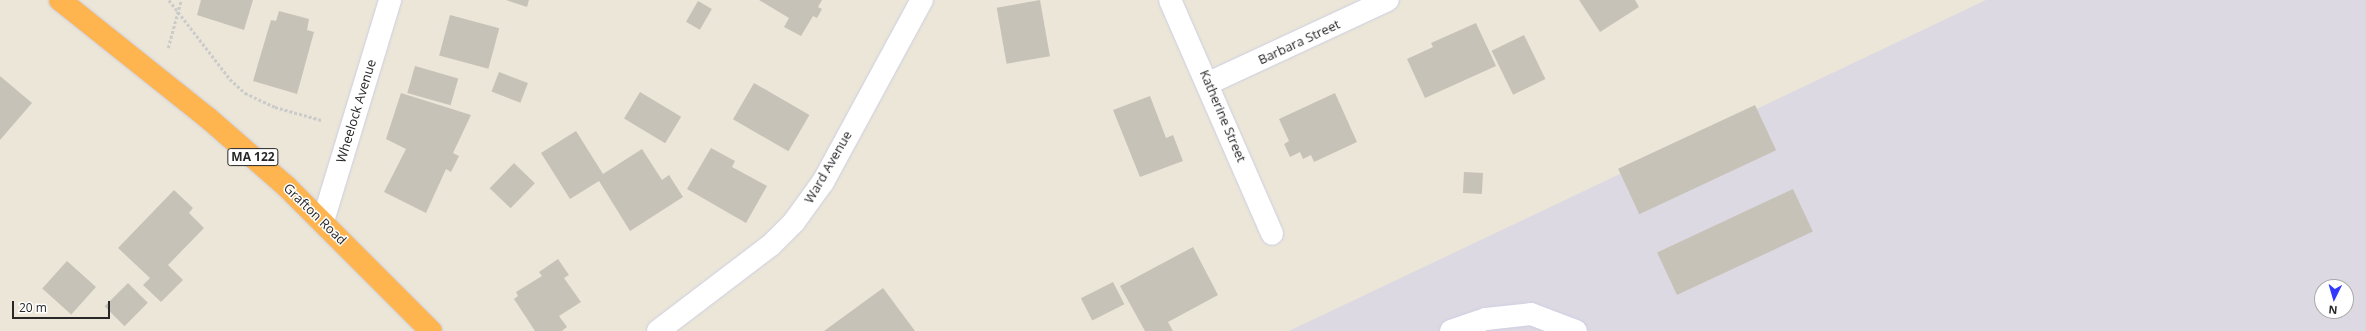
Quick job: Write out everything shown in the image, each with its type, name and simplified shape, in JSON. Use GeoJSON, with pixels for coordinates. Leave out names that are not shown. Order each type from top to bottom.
{"type":"FeatureCollection","features":[{"type":"Feature","properties":{"kind":"highway","name":"Grafton Road"},"geometry":{"type":"LineString","coordinates":[[60,0],[208,118],[323,221],[431,331]]}},
{"type":"Feature","properties":{"kind":"street","name":"Wheelock Avenue"},"geometry":{"type":"LineString","coordinates":[[323,221],[390,0]]}},
{"type":"Feature","properties":{"kind":"street","name":"Ward Avenue"},"geometry":{"type":"LineString","coordinates":[[658,331],[771,245],[794,222],[822,182],[922,0]]}},
{"type":"Feature","properties":{"kind":"street","name":"Katherine Street"},"geometry":{"type":"LineString","coordinates":[[1170,0],[1209,83],[1272,234]]}},
{"type":"Feature","properties":{"kind":"street","name":"Barbara Street"},"geometry":{"type":"LineString","coordinates":[[1209,83],[1388,0]]}},
{"type":"Feature","properties":{"kind":"street"},"geometry":{"type":"LineString","coordinates":[[1451,331],[1486,319],[1531,314],[1576,331]]}},
{"type":"Feature","properties":{"kind":"path"},"geometry":{"type":"LineString","coordinates":[[169,0],[230,79],[245,93],[275,107],[321,120]]}},
{"type":"Feature","properties":{"kind":"path"},"geometry":{"type":"LineString","coordinates":[[168,48],[181,0]]}},
{"type":"Feature","properties":{"kind":"shaded area"},"geometry":{"type":"Polygon","coordinates":[[[1986,0],[2366,0],[2366,331],[1289,331],[1986,0]]]}},
{"type":"Feature","properties":{"kind":"building"},"geometry":{"type":"Polygon","coordinates":[[[201,0],[253,0],[244,30],[197,15],[201,0]]]}},
{"type":"Feature","properties":{"kind":"building"},"geometry":{"type":"Polygon","coordinates":[[[506,0],[529,0],[527,7],[506,0]]]}},
{"type":"Feature","properties":{"kind":"building"},"geometry":{"type":"Polygon","coordinates":[[[759,0],[822,0],[818,7],[822,9],[817,18],[813,16],[801,36],[784,27],[789,18],[759,0]]]}},
{"type":"Feature","properties":{"kind":"building"},"geometry":{"type":"Polygon","coordinates":[[[1040,0],[1050,56],[1007,64],[997,8],[1040,0]]]}},
{"type":"Feature","properties":{"kind":"building"},"geometry":{"type":"Polygon","coordinates":[[[1579,0],[1635,0],[1639,7],[1600,32],[1579,0]]]}},
{"type":"Feature","properties":{"kind":"building"},"geometry":{"type":"Polygon","coordinates":[[[698,1],[712,9],[700,30],[686,22],[698,1]]]}},
{"type":"Feature","properties":{"kind":"building"},"geometry":{"type":"Polygon","coordinates":[[[279,11],[309,19],[307,30],[314,32],[297,94],[253,81],[271,20],[276,21],[279,11]]]}},
{"type":"Feature","properties":{"kind":"building"},"geometry":{"type":"Polygon","coordinates":[[[450,15],[499,28],[488,69],[439,56],[450,15]]]}},
{"type":"Feature","properties":{"kind":"building"},"geometry":{"type":"Polygon","coordinates":[[[1476,23],[1496,66],[1425,98],[1407,59],[1433,47],[1431,43],[1476,23]]]}},
{"type":"Feature","properties":{"kind":"building"},"geometry":{"type":"Polygon","coordinates":[[[1524,35],[1545,79],[1513,95],[1492,51],[1524,35]]]}},
{"type":"Feature","properties":{"kind":"building"},"geometry":{"type":"Polygon","coordinates":[[[415,66],[458,78],[451,105],[407,93],[415,66]]]}},
{"type":"Feature","properties":{"kind":"building"},"geometry":{"type":"Polygon","coordinates":[[[499,72],[528,83],[520,103],[491,92],[499,72]]]}},
{"type":"Feature","properties":{"kind":"building"},"geometry":{"type":"Polygon","coordinates":[[[0,76],[32,103],[0,140],[0,76]]]}},
{"type":"Feature","properties":{"kind":"building"},"geometry":{"type":"Polygon","coordinates":[[[754,83],[809,115],[788,151],[733,119],[754,83]]]}},
{"type":"Feature","properties":{"kind":"building"},"geometry":{"type":"Polygon","coordinates":[[[640,92],[681,117],[665,143],[624,119],[640,92]]]}},
{"type":"Feature","properties":{"kind":"building"},"geometry":{"type":"Polygon","coordinates":[[[401,93],[471,115],[453,153],[459,156],[451,172],[446,169],[426,213],[384,192],[406,149],[386,139],[401,93]]]}},
{"type":"Feature","properties":{"kind":"building"},"geometry":{"type":"Polygon","coordinates":[[[1335,93],[1357,142],[1314,162],[1311,155],[1303,159],[1300,152],[1290,157],[1284,144],[1289,141],[1279,119],[1335,93]]]}},
{"type":"Feature","properties":{"kind":"building"},"geometry":{"type":"Polygon","coordinates":[[[1150,96],[1166,138],[1173,135],[1183,161],[1140,177],[1113,110],[1150,96]]]}},
{"type":"Feature","properties":{"kind":"building"},"geometry":{"type":"Polygon","coordinates":[[[1755,105],[1776,150],[1639,214],[1618,169],[1755,105]]]}},
{"type":"Feature","properties":{"kind":"building"},"geometry":{"type":"Polygon","coordinates":[[[576,131],[603,174],[642,149],[662,180],[669,175],[683,197],[630,231],[599,181],[570,199],[541,153],[576,131]]]}},
{"type":"Feature","properties":{"kind":"building"},"geometry":{"type":"Polygon","coordinates":[[[711,148],[735,161],[732,167],[767,186],[746,223],[687,189],[711,148]]]}},
{"type":"Feature","properties":{"kind":"building"},"geometry":{"type":"Polygon","coordinates":[[[514,163],[535,183],[511,208],[490,188],[514,163]]]}},
{"type":"Feature","properties":{"kind":"building"},"geometry":{"type":"Polygon","coordinates":[[[1464,172],[1483,173],[1482,194],[1463,193],[1464,172]]]}},
{"type":"Feature","properties":{"kind":"building"},"geometry":{"type":"Polygon","coordinates":[[[1793,189],[1813,232],[1677,295],[1657,252],[1793,189]]]}},
{"type":"Feature","properties":{"kind":"building"},"geometry":{"type":"Polygon","coordinates":[[[174,190],[193,208],[189,213],[204,228],[168,265],[183,280],[161,302],[143,285],[150,278],[118,248],[174,190]]]}},
{"type":"Feature","properties":{"kind":"building"},"geometry":{"type":"Polygon","coordinates":[[[1193,247],[1218,295],[1168,322],[1173,331],[1145,331],[1120,286],[1193,247]]]}},
{"type":"Feature","properties":{"kind":"building"},"geometry":{"type":"Polygon","coordinates":[[[558,259],[569,275],[564,278],[581,302],[559,316],[567,327],[562,331],[535,331],[514,299],[518,296],[516,292],[542,276],[539,272],[558,259]]]}},
{"type":"Feature","properties":{"kind":"building"},"geometry":{"type":"Polygon","coordinates":[[[67,261],[96,287],[71,315],[42,288],[67,261]]]}},
{"type":"Feature","properties":{"kind":"building"},"geometry":{"type":"Polygon","coordinates":[[[1113,282],[1124,304],[1092,321],[1081,298],[1113,282]]]}},
{"type":"Feature","properties":{"kind":"building"},"geometry":{"type":"Polygon","coordinates":[[[128,283],[148,303],[124,326],[105,306],[128,283]]]}},
{"type":"Feature","properties":{"kind":"building"},"geometry":{"type":"Polygon","coordinates":[[[883,288],[915,331],[824,331],[883,288]]]}}]}
